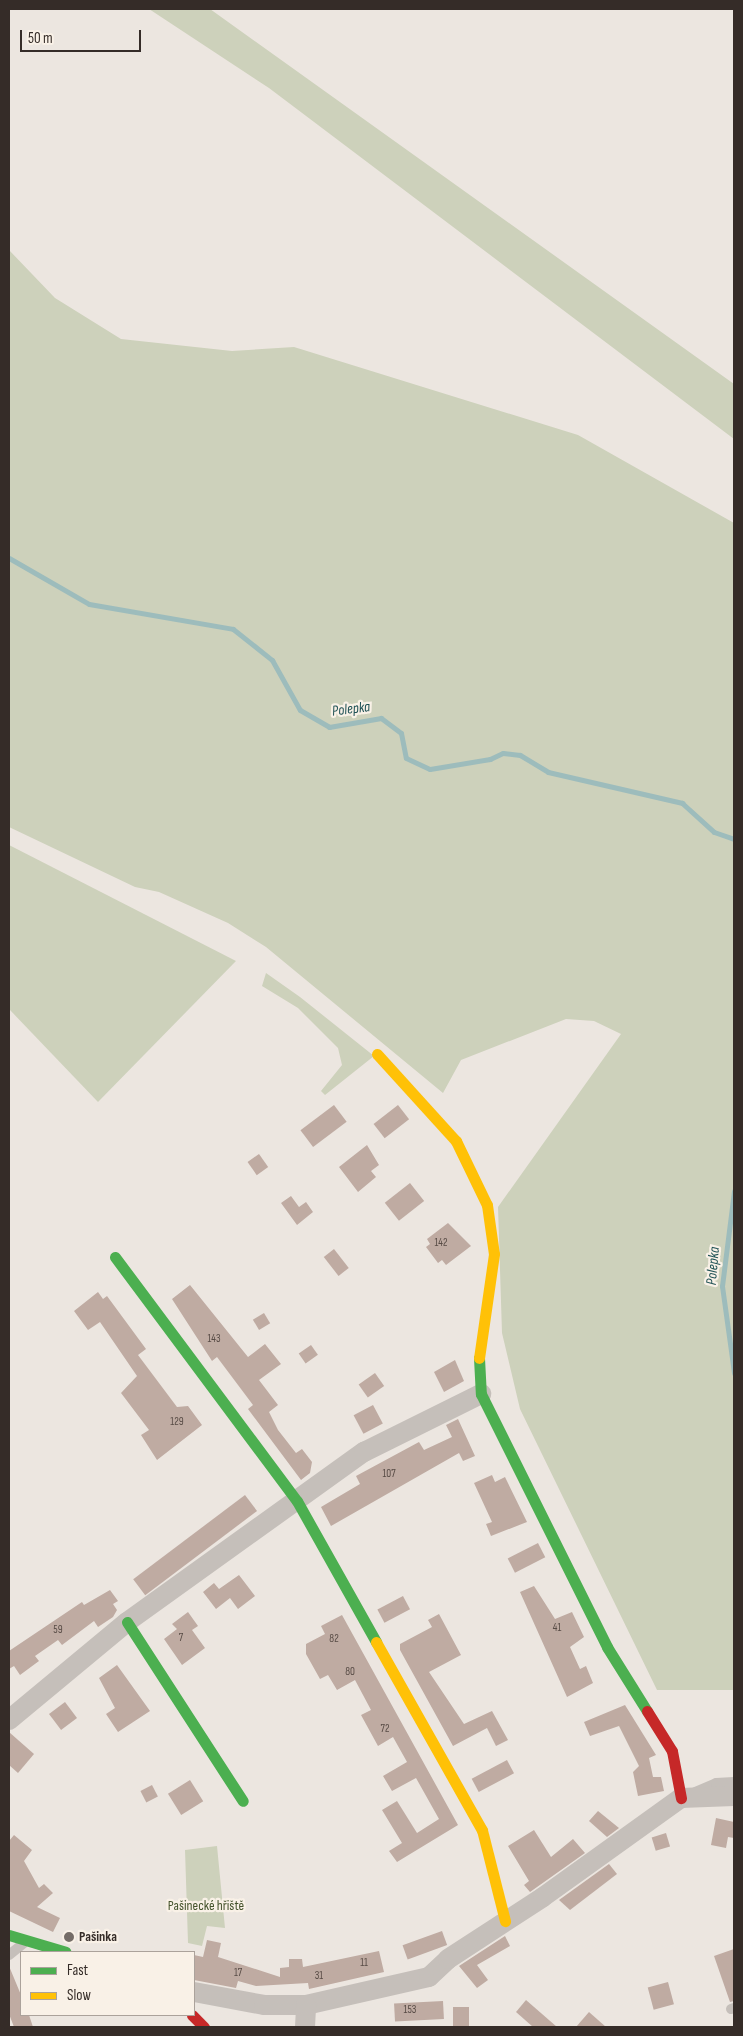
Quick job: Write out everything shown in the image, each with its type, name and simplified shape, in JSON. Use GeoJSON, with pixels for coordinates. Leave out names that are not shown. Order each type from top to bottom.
{"type":"FeatureCollection","features":[{"type":"Feature","properties":{"kind":"street"},"geometry":{"type":"LineString","coordinates":[[377,1054],[456,1141],[487,1205],[494,1254],[478,1351],[481,1394],[607,1647],[672,1751],[681,1798]]}},
{"type":"Feature","properties":{"kind":"street"},"geometry":{"type":"LineString","coordinates":[[115,1257],[296,1501],[482,1830],[505,1921]]}},
{"type":"Feature","properties":{"kind":"street"},"geometry":{"type":"LineString","coordinates":[[9,1720],[127,1622],[364,1452],[481,1394]]}},
{"type":"Feature","properties":{"kind":"street"},"geometry":{"type":"LineString","coordinates":[[127,1622],[243,1801]]}},
{"type":"Feature","properties":{"kind":"street"},"geometry":{"type":"LineString","coordinates":[[195,1992],[264,2005],[306,2005],[429,1977],[505,1921],[681,1798],[734,1796]]}},
{"type":"Feature","properties":{"kind":"street"},"geometry":{"type":"LineString","coordinates":[[9,1935],[29,1939],[63,1951]]}},
{"type":"Feature","properties":{"kind":"street"},"geometry":{"type":"LineString","coordinates":[[305,2027],[306,2005]]}},
{"type":"Feature","properties":{"kind":"street"},"geometry":{"type":"LineString","coordinates":[[193,2016],[204,2027]]}},
{"type":"Feature","properties":{"kind":"lane"},"geometry":{"type":"LineString","coordinates":[[681,1798],[716,1783],[734,1782]]}},
{"type":"Feature","properties":{"kind":"lane"},"geometry":{"type":"LineString","coordinates":[[9,1955],[29,1939]]}},
{"type":"Feature","properties":{"kind":"green space"},"geometry":{"type":"Polygon","coordinates":[[[149,9],[210,9],[734,384],[734,439],[269,88],[149,9]]]}},
{"type":"Feature","properties":{"kind":"green space"},"geometry":{"type":"Polygon","coordinates":[[[9,250],[55,298],[121,339],[232,351],[294,347],[578,435],[734,523],[734,1690],[657,1690],[520,1409],[502,1333],[498,1207],[621,1034],[594,1021],[566,1019],[461,1060],[443,1093],[266,947],[228,923],[159,892],[135,887],[9,827],[9,250]]]}},
{"type":"Feature","properties":{"kind":"green space"},"geometry":{"type":"Polygon","coordinates":[[[9,845],[236,961],[98,1102],[9,1009],[9,845]]]}},
{"type":"Feature","properties":{"kind":"green space"},"geometry":{"type":"Polygon","coordinates":[[[266,973],[300,997],[374,1056],[325,1095],[321,1091],[342,1065],[338,1048],[298,1008],[262,986],[266,973]]]}},
{"type":"Feature","properties":{"kind":"green space","name":"Pašinecké hřiště"},"geometry":{"type":"Polygon","coordinates":[[[217,1846],[225,1928],[207,1926],[202,1946],[188,1943],[185,1850],[217,1846]]]}},
{"type":"Feature","properties":{"kind":"building"},"geometry":{"type":"Polygon","coordinates":[[[334,1105],[347,1122],[313,1147],[300,1130],[334,1105]]]}},
{"type":"Feature","properties":{"kind":"building"},"geometry":{"type":"Polygon","coordinates":[[[398,1105],[409,1119],[385,1138],[374,1124],[398,1105]]]}},
{"type":"Feature","properties":{"kind":"building"},"geometry":{"type":"Polygon","coordinates":[[[367,1145],[379,1165],[371,1171],[376,1177],[358,1192],[339,1167],[367,1145]]]}},
{"type":"Feature","properties":{"kind":"building"},"geometry":{"type":"Polygon","coordinates":[[[259,1154],[268,1167],[257,1175],[248,1162],[259,1154]]]}},
{"type":"Feature","properties":{"kind":"building"},"geometry":{"type":"Polygon","coordinates":[[[410,1183],[424,1201],[399,1221],[385,1203],[410,1183]]]}},
{"type":"Feature","properties":{"kind":"building"},"geometry":{"type":"Polygon","coordinates":[[[291,1196],[299,1207],[306,1202],[313,1212],[297,1225],[281,1203],[291,1196]]]}},
{"type":"Feature","properties":{"kind":"building"},"geometry":{"type":"Polygon","coordinates":[[[448,1223],[471,1246],[446,1265],[442,1260],[438,1263],[426,1247],[430,1244],[427,1239],[448,1223]]]}},
{"type":"Feature","properties":{"kind":"building"},"geometry":{"type":"Polygon","coordinates":[[[334,1249],[349,1268],[339,1276],[324,1257],[334,1249]]]}},
{"type":"Feature","properties":{"kind":"building"},"geometry":{"type":"Polygon","coordinates":[[[190,1285],[248,1357],[265,1344],[281,1364],[259,1380],[278,1405],[269,1412],[278,1430],[296,1453],[302,1449],[312,1462],[310,1473],[301,1480],[248,1409],[253,1405],[217,1357],[212,1361],[172,1299],[190,1285]]]}},
{"type":"Feature","properties":{"kind":"building"},"geometry":{"type":"Polygon","coordinates":[[[98,1292],[103,1299],[107,1296],[146,1349],[138,1355],[177,1407],[188,1406],[202,1425],[157,1460],[141,1435],[149,1430],[121,1393],[137,1376],[100,1322],[88,1330],[74,1311],[98,1292]]]}},
{"type":"Feature","properties":{"kind":"building"},"geometry":{"type":"Polygon","coordinates":[[[264,1313],[270,1323],[259,1330],[253,1320],[264,1313]]]}},
{"type":"Feature","properties":{"kind":"building"},"geometry":{"type":"Polygon","coordinates":[[[311,1345],[318,1355],[306,1363],[299,1354],[311,1345]]]}},
{"type":"Feature","properties":{"kind":"building"},"geometry":{"type":"Polygon","coordinates":[[[455,1360],[464,1381],[444,1392],[434,1372],[455,1360]]]}},
{"type":"Feature","properties":{"kind":"building"},"geometry":{"type":"Polygon","coordinates":[[[375,1373],[384,1386],[368,1398],[359,1384],[375,1373]]]}},
{"type":"Feature","properties":{"kind":"building"},"geometry":{"type":"Polygon","coordinates":[[[373,1405],[383,1424],[363,1434],[354,1415],[373,1405]]]}},
{"type":"Feature","properties":{"kind":"building"},"geometry":{"type":"Polygon","coordinates":[[[458,1419],[475,1456],[463,1461],[459,1453],[331,1526],[321,1507],[360,1484],[356,1476],[419,1442],[424,1450],[452,1437],[446,1425],[458,1419]]]}},
{"type":"Feature","properties":{"kind":"building"},"geometry":{"type":"Polygon","coordinates":[[[492,1475],[495,1482],[505,1477],[527,1522],[491,1536],[486,1524],[492,1522],[474,1483],[492,1475]]]}},
{"type":"Feature","properties":{"kind":"building"},"geometry":{"type":"Polygon","coordinates":[[[245,1495],[257,1511],[145,1595],[133,1579],[245,1495]]]}},
{"type":"Feature","properties":{"kind":"building"},"geometry":{"type":"Polygon","coordinates":[[[538,1543],[545,1557],[515,1573],[508,1558],[538,1543]]]}},
{"type":"Feature","properties":{"kind":"building"},"geometry":{"type":"Polygon","coordinates":[[[239,1575],[255,1596],[238,1609],[230,1598],[216,1609],[203,1592],[214,1583],[219,1589],[239,1575]]]}},
{"type":"Feature","properties":{"kind":"building"},"geometry":{"type":"Polygon","coordinates":[[[534,1586],[555,1619],[572,1612],[584,1637],[570,1647],[580,1669],[586,1666],[593,1683],[567,1697],[520,1592],[534,1586]]]}},
{"type":"Feature","properties":{"kind":"building"},"geometry":{"type":"Polygon","coordinates":[[[110,1590],[118,1601],[113,1604],[117,1610],[113,1617],[98,1627],[94,1621],[62,1645],[58,1640],[35,1656],[39,1661],[20,1675],[14,1666],[9,1669],[9,1651],[82,1602],[84,1605],[110,1590]]]}},
{"type":"Feature","properties":{"kind":"building"},"geometry":{"type":"Polygon","coordinates":[[[403,1596],[410,1609],[384,1623],[377,1610],[403,1596]]]}},
{"type":"Feature","properties":{"kind":"building"},"geometry":{"type":"Polygon","coordinates":[[[188,1612],[198,1626],[192,1630],[205,1648],[182,1665],[164,1639],[177,1629],[172,1624],[188,1612]]]}},
{"type":"Feature","properties":{"kind":"building"},"geometry":{"type":"Polygon","coordinates":[[[439,1614],[461,1655],[429,1672],[464,1724],[492,1711],[508,1740],[496,1746],[487,1728],[453,1746],[400,1650],[400,1644],[432,1627],[428,1620],[439,1614]]]}},
{"type":"Feature","properties":{"kind":"building"},"geometry":{"type":"Polygon","coordinates":[[[342,1615],[458,1825],[397,1862],[389,1851],[402,1843],[382,1810],[397,1801],[417,1833],[439,1819],[416,1778],[392,1791],[383,1776],[407,1762],[393,1737],[378,1746],[361,1715],[371,1710],[355,1680],[337,1690],[328,1675],[320,1679],[306,1654],[306,1644],[325,1634],[321,1626],[342,1615]]]}},
{"type":"Feature","properties":{"kind":"building"},"geometry":{"type":"Polygon","coordinates":[[[117,1665],[150,1711],[118,1732],[106,1714],[115,1708],[99,1678],[117,1665]]]}},
{"type":"Feature","properties":{"kind":"building"},"geometry":{"type":"Polygon","coordinates":[[[65,1702],[77,1718],[61,1730],[49,1714],[65,1702]]]}},
{"type":"Feature","properties":{"kind":"building"},"geometry":{"type":"Polygon","coordinates":[[[625,1705],[656,1755],[649,1758],[653,1777],[661,1777],[664,1791],[638,1796],[633,1772],[639,1766],[619,1726],[590,1736],[584,1722],[625,1705]]]}},
{"type":"Feature","properties":{"kind":"building"},"geometry":{"type":"Polygon","coordinates":[[[9,1732],[34,1754],[18,1773],[9,1765],[9,1732]]]}},
{"type":"Feature","properties":{"kind":"building"},"geometry":{"type":"Polygon","coordinates":[[[507,1760],[514,1773],[479,1792],[472,1779],[507,1760]]]}},
{"type":"Feature","properties":{"kind":"building"},"geometry":{"type":"Polygon","coordinates":[[[190,1780],[203,1801],[181,1815],[168,1794],[190,1780]]]}},
{"type":"Feature","properties":{"kind":"building"},"geometry":{"type":"Polygon","coordinates":[[[152,1785],[158,1797],[146,1802],[140,1791],[152,1785]]]}},
{"type":"Feature","properties":{"kind":"building"},"geometry":{"type":"Polygon","coordinates":[[[598,1811],[619,1828],[607,1837],[589,1821],[598,1811]]]}},
{"type":"Feature","properties":{"kind":"building"},"geometry":{"type":"Polygon","coordinates":[[[716,1818],[734,1822],[734,1838],[728,1837],[726,1848],[711,1845],[716,1818]]]}},
{"type":"Feature","properties":{"kind":"building"},"geometry":{"type":"Polygon","coordinates":[[[534,1830],[551,1857],[573,1839],[585,1853],[530,1892],[524,1885],[529,1881],[508,1846],[534,1830]]]}},
{"type":"Feature","properties":{"kind":"building"},"geometry":{"type":"Polygon","coordinates":[[[666,1833],[670,1846],[656,1851],[652,1837],[666,1833]]]}},
{"type":"Feature","properties":{"kind":"building"},"geometry":{"type":"Polygon","coordinates":[[[14,1835],[32,1850],[24,1861],[39,1888],[44,1884],[53,1893],[37,1907],[60,1918],[53,1932],[9,1911],[9,1841],[14,1835]]]}},
{"type":"Feature","properties":{"kind":"building"},"geometry":{"type":"Polygon","coordinates":[[[609,1864],[617,1874],[570,1910],[559,1900],[609,1864]]]}},
{"type":"Feature","properties":{"kind":"building"},"geometry":{"type":"Polygon","coordinates":[[[442,1931],[447,1945],[408,1959],[403,1945],[442,1931]]]}},
{"type":"Feature","properties":{"kind":"building"},"geometry":{"type":"Polygon","coordinates":[[[505,1936],[510,1946],[477,1965],[488,1980],[477,1988],[459,1966],[505,1936]]]}},
{"type":"Feature","properties":{"kind":"building"},"geometry":{"type":"Polygon","coordinates":[[[207,1940],[221,1943],[218,1957],[280,1977],[280,1968],[289,1967],[289,1959],[302,1959],[303,1967],[379,1951],[384,1972],[309,1989],[308,1983],[256,1986],[238,1981],[236,1988],[195,1980],[195,1955],[203,1957],[207,1940]]]}},
{"type":"Feature","properties":{"kind":"building"},"geometry":{"type":"Polygon","coordinates":[[[734,1949],[734,2001],[730,2002],[714,1956],[734,1949]]]}},
{"type":"Feature","properties":{"kind":"building"},"geometry":{"type":"Polygon","coordinates":[[[9,1966],[20,1993],[20,2016],[29,2016],[33,2027],[14,2027],[9,2014],[9,1966]]]}},
{"type":"Feature","properties":{"kind":"building"},"geometry":{"type":"Polygon","coordinates":[[[668,1982],[674,2004],[654,2010],[648,1987],[668,1982]]]}},
{"type":"Feature","properties":{"kind":"building"},"geometry":{"type":"Polygon","coordinates":[[[526,2000],[557,2027],[533,2027],[516,2012],[526,2000]]]}},
{"type":"Feature","properties":{"kind":"building"},"geometry":{"type":"Polygon","coordinates":[[[443,2001],[444,2019],[395,2022],[394,2004],[443,2001]]]}},
{"type":"Feature","properties":{"kind":"building"},"geometry":{"type":"Polygon","coordinates":[[[453,2007],[469,2007],[469,2027],[453,2027],[453,2007]]]}},
{"type":"Feature","properties":{"kind":"building"},"geometry":{"type":"Polygon","coordinates":[[[589,2012],[606,2027],[576,2027],[589,2012]]]}},
{"type":"Feature","properties":{"kind":"waterway","name":"Polepka"},"geometry":{"type":"LineString","coordinates":[[9,558],[89,604],[233,629],[272,660],[300,710],[329,727],[381,718],[401,733],[406,758],[430,769],[490,759],[503,753],[520,755],[548,772],[682,803],[714,832],[734,839]]}},
{"type":"Feature","properties":{"kind":"waterway","name":"Polepka"},"geometry":{"type":"LineString","coordinates":[[734,1191],[722,1286],[734,1373]]}},
{"type":"Feature","properties":{"kind":"traffic: fast"},"geometry":{"type":"LineString","coordinates":[[115,1257],[297,1501],[376,1642]]}},
{"type":"Feature","properties":{"kind":"traffic: fast"},"geometry":{"type":"LineString","coordinates":[[479,1358],[481,1394],[607,1647],[647,1711]]}},
{"type":"Feature","properties":{"kind":"traffic: fast"},"geometry":{"type":"LineString","coordinates":[[127,1622],[243,1801]]}},
{"type":"Feature","properties":{"kind":"traffic: fast"},"geometry":{"type":"LineString","coordinates":[[9,1935],[63,1951]]}},
{"type":"Feature","properties":{"kind":"traffic: slow"},"geometry":{"type":"LineString","coordinates":[[377,1054],[456,1141],[487,1205],[494,1254],[479,1358]]}},
{"type":"Feature","properties":{"kind":"traffic: slow"},"geometry":{"type":"LineString","coordinates":[[376,1642],[482,1830],[505,1921]]}},
{"type":"Feature","properties":{"kind":"traffic: jam"},"geometry":{"type":"LineString","coordinates":[[647,1711],[672,1751],[681,1798]]}},
{"type":"Feature","properties":{"kind":"traffic: jam"},"geometry":{"type":"LineString","coordinates":[[193,2016],[204,2027]]}},
{"type":"Feature","properties":{"kind":"place","name":"Pašinka"},"geometry":{"type":"Point","coordinates":[69,1937]}}]}
